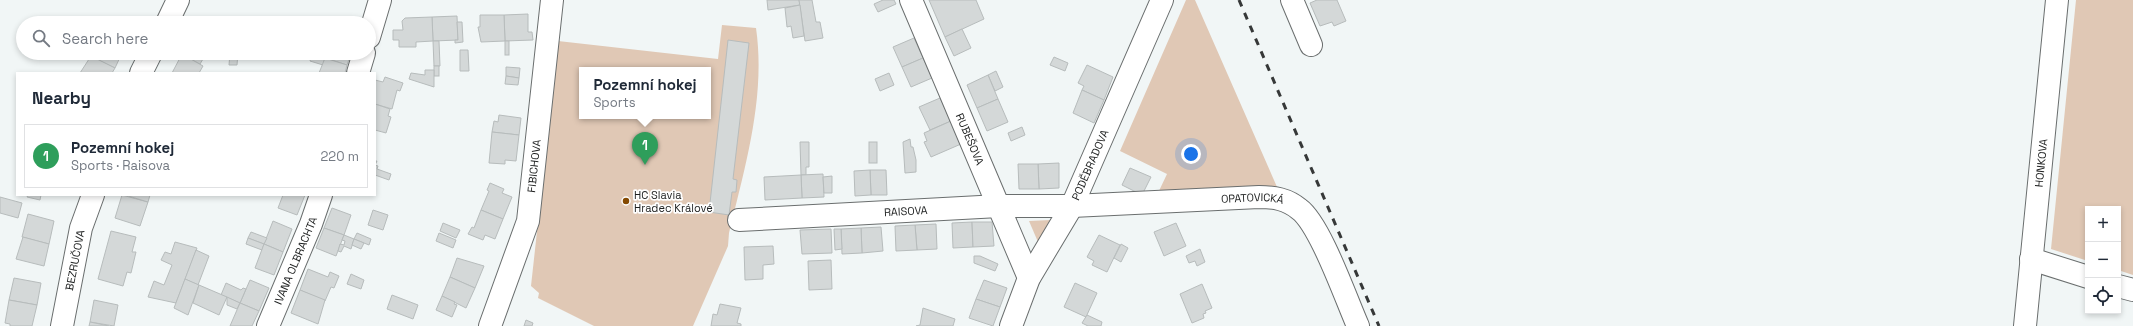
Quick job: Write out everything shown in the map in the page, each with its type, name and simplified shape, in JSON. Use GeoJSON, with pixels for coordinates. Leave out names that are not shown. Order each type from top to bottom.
{"type":"FeatureCollection","features":[{"type":"Feature","properties":{"kind":"street"},"geometry":{"type":"LineString","coordinates":[[170,16],[178,0]]}},
{"type":"Feature","properties":{"kind":"street"},"geometry":{"type":"LineString","coordinates":[[375,16],[380,0]]}},
{"type":"Feature","properties":{"kind":"street","name":"FIBICHOVA"},"geometry":{"type":"LineString","coordinates":[[490,326],[528,221],[552,0]]}},
{"type":"Feature","properties":{"kind":"street","name":"RUBEŠOVA"},"geometry":{"type":"LineString","coordinates":[[910,0],[1029,278]]}},
{"type":"Feature","properties":{"kind":"street","name":"PODĚBRADOVA"},"geometry":{"type":"LineString","coordinates":[[1011,326],[1029,278],[1072,206],[1162,0]]}},
{"type":"Feature","properties":{"kind":"street"},"geometry":{"type":"LineString","coordinates":[[1292,0],[1311,45]]}},
{"type":"Feature","properties":{"kind":"street","name":"HONKOVA"},"geometry":{"type":"LineString","coordinates":[[2025,326],[2057,0]]}},
{"type":"Feature","properties":{"kind":"street"},"geometry":{"type":"LineString","coordinates":[[142,72],[148,60]]}},
{"type":"Feature","properties":{"kind":"street"},"geometry":{"type":"LineString","coordinates":[[358,72],[362,60]]}},
{"type":"Feature","properties":{"kind":"street","name":"BEZRUČOVA"},"geometry":{"type":"LineString","coordinates":[[62,326],[81,228],[93,196]]}},
{"type":"Feature","properties":{"kind":"street","name":"IVANA OLBRACHTA"},"geometry":{"type":"LineString","coordinates":[[268,326],[311,224],[321,196]]}},
{"type":"Feature","properties":{"kind":"street","name":"OPATOVICKÁ"},"geometry":{"type":"LineString","coordinates":[[1072,206],[1259,197],[1271,197],[1288,202],[1305,214],[1315,228],[1358,326]]}},
{"type":"Feature","properties":{"kind":"street","name":"RAISOVA"},"geometry":{"type":"LineString","coordinates":[[739,220],[999,206],[1072,206]]}},
{"type":"Feature","properties":{"kind":"street"},"geometry":{"type":"LineString","coordinates":[[2031,259],[2085,276]]}},
{"type":"Feature","properties":{"kind":"street"},"geometry":{"type":"LineString","coordinates":[[2121,287],[2133,290]]}},
{"type":"Feature","properties":{"kind":"shaded area"},"geometry":{"type":"Polygon","coordinates":[[[1186,0],[1195,0],[1277,187],[1158,193],[1167,174],[1120,151],[1186,0]]]}},
{"type":"Feature","properties":{"kind":"shaded area"},"geometry":{"type":"Polygon","coordinates":[[[2076,0],[2133,0],[2133,275],[2121,271],[2121,206],[2085,206],[2085,260],[2051,249],[2076,0]]]}},
{"type":"Feature","properties":{"kind":"shaded area","name":"HC Slavia Hradec Králové"},"geometry":{"type":"Polygon","coordinates":[[[722,25],[756,28],[758,80],[756,106],[747,157],[729,233],[728,246],[693,326],[594,326],[538,298],[539,293],[531,286],[558,41],[718,59],[722,25]]]}},
{"type":"Feature","properties":{"kind":"shaded area"},"geometry":{"type":"Polygon","coordinates":[[[1051,220],[1038,242],[1029,221],[1051,220]]]}},
{"type":"Feature","properties":{"kind":"building"},"geometry":{"type":"Polygon","coordinates":[[[767,0],[799,0],[800,5],[768,10],[767,0]]]}},
{"type":"Feature","properties":{"kind":"building"},"geometry":{"type":"Polygon","coordinates":[[[799,0],[812,0],[816,22],[820,22],[823,38],[805,41],[799,0]]]}},
{"type":"Feature","properties":{"kind":"building"},"geometry":{"type":"Polygon","coordinates":[[[883,0],[894,0],[896,4],[878,12],[874,4],[883,0]]]}},
{"type":"Feature","properties":{"kind":"building"},"geometry":{"type":"Polygon","coordinates":[[[929,0],[976,0],[984,19],[945,37],[929,0]]]}},
{"type":"Feature","properties":{"kind":"building"},"geometry":{"type":"Polygon","coordinates":[[[1317,0],[1337,0],[1346,21],[1334,26],[1332,22],[1320,26],[1310,3],[1317,0]]]}},
{"type":"Feature","properties":{"kind":"building"},"geometry":{"type":"Polygon","coordinates":[[[800,5],[804,36],[793,38],[791,26],[787,27],[785,8],[800,5]]]}},
{"type":"Feature","properties":{"kind":"building"},"geometry":{"type":"Polygon","coordinates":[[[528,14],[528,32],[532,32],[533,40],[505,41],[504,15],[528,14]]]}},
{"type":"Feature","properties":{"kind":"building"},"geometry":{"type":"Polygon","coordinates":[[[480,15],[504,15],[505,41],[481,42],[478,27],[480,27],[480,15]]]}},
{"type":"Feature","properties":{"kind":"building"},"geometry":{"type":"Polygon","coordinates":[[[457,16],[458,40],[433,41],[432,17],[457,16]]]}},
{"type":"Feature","properties":{"kind":"building"},"geometry":{"type":"Polygon","coordinates":[[[432,17],[433,41],[416,42],[416,47],[399,47],[399,40],[393,40],[393,30],[403,30],[402,21],[405,18],[432,17]]]}},
{"type":"Feature","properties":{"kind":"building"},"geometry":{"type":"Polygon","coordinates":[[[457,22],[462,22],[463,42],[455,43],[455,40],[458,40],[457,22]]]}},
{"type":"Feature","properties":{"kind":"building"},"geometry":{"type":"Polygon","coordinates":[[[962,29],[971,48],[954,56],[945,37],[962,29]]]}},
{"type":"Feature","properties":{"kind":"building"},"geometry":{"type":"Polygon","coordinates":[[[914,38],[923,58],[902,67],[893,47],[914,38]]]}},
{"type":"Feature","properties":{"kind":"building"},"geometry":{"type":"Polygon","coordinates":[[[728,40],[749,43],[733,179],[737,180],[736,192],[732,192],[729,215],[709,212],[728,40]]]}},
{"type":"Feature","properties":{"kind":"building"},"geometry":{"type":"Polygon","coordinates":[[[433,41],[439,41],[440,66],[434,66],[433,41]]]}},
{"type":"Feature","properties":{"kind":"building"},"geometry":{"type":"Polygon","coordinates":[[[505,41],[509,41],[509,55],[505,55],[505,41]]]}},
{"type":"Feature","properties":{"kind":"building"},"geometry":{"type":"Polygon","coordinates":[[[460,50],[468,50],[469,71],[460,71],[460,50]]]}},
{"type":"Feature","properties":{"kind":"building"},"geometry":{"type":"Polygon","coordinates":[[[1054,57],[1068,63],[1065,71],[1050,65],[1054,57]]]}},
{"type":"Feature","properties":{"kind":"building"},"geometry":{"type":"Polygon","coordinates":[[[923,58],[932,78],[911,87],[902,67],[923,58]]]}},
{"type":"Feature","properties":{"kind":"building"},"geometry":{"type":"Polygon","coordinates":[[[88,60],[99,60],[115,68],[113,72],[81,72],[88,60]]]}},
{"type":"Feature","properties":{"kind":"building"},"geometry":{"type":"Polygon","coordinates":[[[98,60],[119,60],[115,68],[98,60]]]}},
{"type":"Feature","properties":{"kind":"building"},"geometry":{"type":"Polygon","coordinates":[[[179,60],[192,60],[203,66],[200,72],[173,72],[179,60]]]}},
{"type":"Feature","properties":{"kind":"building"},"geometry":{"type":"Polygon","coordinates":[[[192,60],[202,60],[200,64],[192,60]]]}},
{"type":"Feature","properties":{"kind":"building"},"geometry":{"type":"Polygon","coordinates":[[[229,60],[237,60],[237,65],[229,65],[229,60]]]}},
{"type":"Feature","properties":{"kind":"building"},"geometry":{"type":"Polygon","coordinates":[[[310,60],[324,60],[323,65],[310,60]]]}},
{"type":"Feature","properties":{"kind":"building"},"geometry":{"type":"Polygon","coordinates":[[[324,60],[331,60],[347,65],[345,72],[319,72],[324,60]]]}},
{"type":"Feature","properties":{"kind":"building"},"geometry":{"type":"Polygon","coordinates":[[[331,60],[349,60],[347,65],[331,60]]]}},
{"type":"Feature","properties":{"kind":"building"},"geometry":{"type":"Polygon","coordinates":[[[1087,65],[1113,77],[1104,100],[1082,90],[1084,86],[1078,83],[1087,65]]]}},
{"type":"Feature","properties":{"kind":"building"},"geometry":{"type":"Polygon","coordinates":[[[434,66],[439,66],[439,76],[434,76],[434,66]]]}},
{"type":"Feature","properties":{"kind":"building"},"geometry":{"type":"Polygon","coordinates":[[[506,67],[520,68],[519,78],[506,76],[506,67]]]}},
{"type":"Feature","properties":{"kind":"building"},"geometry":{"type":"Polygon","coordinates":[[[425,70],[434,70],[434,87],[409,79],[411,73],[425,75],[425,70]]]}},
{"type":"Feature","properties":{"kind":"building"},"geometry":{"type":"Polygon","coordinates":[[[996,71],[1003,87],[995,91],[988,75],[996,71]]]}},
{"type":"Feature","properties":{"kind":"building"},"geometry":{"type":"Polygon","coordinates":[[[889,73],[894,85],[880,91],[875,79],[889,73]]]}},
{"type":"Feature","properties":{"kind":"building"},"geometry":{"type":"Polygon","coordinates":[[[988,75],[998,99],[977,108],[967,85],[988,75]]]}},
{"type":"Feature","properties":{"kind":"building"},"geometry":{"type":"Polygon","coordinates":[[[506,76],[519,78],[518,85],[505,84],[506,76]]]}},
{"type":"Feature","properties":{"kind":"building"},"geometry":{"type":"Polygon","coordinates":[[[385,77],[403,83],[400,91],[397,90],[392,109],[376,104],[376,80],[383,82],[385,77]]]}},
{"type":"Feature","properties":{"kind":"building"},"geometry":{"type":"Polygon","coordinates":[[[1082,90],[1104,100],[1094,123],[1073,113],[1082,90]]]}},
{"type":"Feature","properties":{"kind":"building"},"geometry":{"type":"Polygon","coordinates":[[[940,98],[951,121],[930,130],[919,107],[940,98]]]}},
{"type":"Feature","properties":{"kind":"building"},"geometry":{"type":"Polygon","coordinates":[[[998,99],[1008,122],[987,131],[977,108],[998,99]]]}},
{"type":"Feature","properties":{"kind":"building"},"geometry":{"type":"Polygon","coordinates":[[[376,104],[390,109],[388,116],[391,117],[386,133],[376,130],[376,104]]]}},
{"type":"Feature","properties":{"kind":"building"},"geometry":{"type":"Polygon","coordinates":[[[499,115],[521,118],[519,135],[492,132],[494,121],[498,122],[499,115]]]}},
{"type":"Feature","properties":{"kind":"building"},"geometry":{"type":"Polygon","coordinates":[[[951,121],[961,144],[931,157],[924,142],[927,141],[924,133],[951,121]]]}},
{"type":"Feature","properties":{"kind":"building"},"geometry":{"type":"Polygon","coordinates":[[[1022,127],[1025,135],[1011,141],[1008,133],[1022,127]]]}},
{"type":"Feature","properties":{"kind":"building"},"geometry":{"type":"Polygon","coordinates":[[[492,132],[519,135],[516,161],[505,160],[505,164],[489,163],[492,132]]]}},
{"type":"Feature","properties":{"kind":"building"},"geometry":{"type":"Polygon","coordinates":[[[910,139],[911,147],[913,147],[916,160],[916,172],[905,173],[903,142],[910,139]]]}},
{"type":"Feature","properties":{"kind":"building"},"geometry":{"type":"Polygon","coordinates":[[[800,142],[809,142],[809,167],[806,167],[806,175],[801,175],[800,142]]]}},
{"type":"Feature","properties":{"kind":"building"},"geometry":{"type":"Polygon","coordinates":[[[869,142],[877,142],[877,163],[869,163],[869,142]]]}},
{"type":"Feature","properties":{"kind":"building"},"geometry":{"type":"Polygon","coordinates":[[[1059,163],[1059,188],[1039,189],[1038,164],[1059,163]]]}},
{"type":"Feature","properties":{"kind":"building"},"geometry":{"type":"Polygon","coordinates":[[[1018,164],[1038,164],[1039,189],[1019,189],[1018,164]]]}},
{"type":"Feature","properties":{"kind":"building"},"geometry":{"type":"Polygon","coordinates":[[[376,165],[378,166],[377,169],[391,174],[389,180],[376,175],[376,165]]]}},
{"type":"Feature","properties":{"kind":"building"},"geometry":{"type":"Polygon","coordinates":[[[1130,168],[1151,177],[1142,195],[1122,185],[1130,168]]]}},
{"type":"Feature","properties":{"kind":"building"},"geometry":{"type":"Polygon","coordinates":[[[870,170],[886,170],[887,195],[871,195],[870,170]]]}},
{"type":"Feature","properties":{"kind":"building"},"geometry":{"type":"Polygon","coordinates":[[[870,170],[871,195],[855,196],[854,171],[870,170]]]}},
{"type":"Feature","properties":{"kind":"building"},"geometry":{"type":"Polygon","coordinates":[[[823,174],[824,197],[802,198],[801,175],[823,174]]]}},
{"type":"Feature","properties":{"kind":"building"},"geometry":{"type":"Polygon","coordinates":[[[801,175],[802,198],[765,200],[764,177],[801,175]]]}},
{"type":"Feature","properties":{"kind":"building"},"geometry":{"type":"Polygon","coordinates":[[[832,176],[832,193],[824,193],[823,177],[832,176]]]}},
{"type":"Feature","properties":{"kind":"building"},"geometry":{"type":"Polygon","coordinates":[[[490,183],[504,189],[502,193],[512,197],[503,219],[481,210],[489,191],[487,190],[490,183]]]}},
{"type":"Feature","properties":{"kind":"building"},"geometry":{"type":"Polygon","coordinates":[[[28,196],[41,196],[40,200],[28,196]]]}},
{"type":"Feature","properties":{"kind":"building"},"geometry":{"type":"Polygon","coordinates":[[[122,196],[148,202],[140,226],[115,218],[122,196]]]}},
{"type":"Feature","properties":{"kind":"building"},"geometry":{"type":"Polygon","coordinates":[[[128,196],[150,196],[148,202],[128,196]]]}},
{"type":"Feature","properties":{"kind":"building"},"geometry":{"type":"Polygon","coordinates":[[[283,196],[305,196],[297,215],[278,208],[283,196]]]}},
{"type":"Feature","properties":{"kind":"building"},"geometry":{"type":"Polygon","coordinates":[[[0,197],[22,203],[18,218],[0,213],[0,197]]]}},
{"type":"Feature","properties":{"kind":"building"},"geometry":{"type":"Polygon","coordinates":[[[332,208],[351,215],[344,235],[324,228],[332,208]]]}},
{"type":"Feature","properties":{"kind":"building"},"geometry":{"type":"Polygon","coordinates":[[[373,210],[388,215],[383,230],[368,225],[373,210]]]}},
{"type":"Feature","properties":{"kind":"building"},"geometry":{"type":"Polygon","coordinates":[[[481,210],[503,219],[495,239],[485,235],[483,240],[468,234],[472,227],[474,228],[481,210]]]}},
{"type":"Feature","properties":{"kind":"building"},"geometry":{"type":"Polygon","coordinates":[[[28,214],[54,221],[49,244],[22,237],[28,214]]]}},
{"type":"Feature","properties":{"kind":"building"},"geometry":{"type":"Polygon","coordinates":[[[273,221],[292,229],[283,252],[264,244],[273,221]]]}},
{"type":"Feature","properties":{"kind":"building"},"geometry":{"type":"Polygon","coordinates":[[[972,222],[973,247],[953,248],[952,223],[972,222]]]}},
{"type":"Feature","properties":{"kind":"building"},"geometry":{"type":"Polygon","coordinates":[[[972,222],[992,222],[994,246],[973,247],[972,222]]]}},
{"type":"Feature","properties":{"kind":"building"},"geometry":{"type":"Polygon","coordinates":[[[443,223],[460,230],[456,238],[440,231],[443,223]]]}},
{"type":"Feature","properties":{"kind":"building"},"geometry":{"type":"Polygon","coordinates":[[[1176,223],[1186,246],[1164,256],[1154,232],[1176,223]]]}},
{"type":"Feature","properties":{"kind":"building"},"geometry":{"type":"Polygon","coordinates":[[[936,224],[937,249],[917,250],[915,225],[936,224]]]}},
{"type":"Feature","properties":{"kind":"building"},"geometry":{"type":"Polygon","coordinates":[[[915,225],[917,250],[896,251],[895,226],[915,225]]]}},
{"type":"Feature","properties":{"kind":"building"},"geometry":{"type":"Polygon","coordinates":[[[881,227],[883,251],[862,253],[861,228],[881,227]]]}},
{"type":"Feature","properties":{"kind":"building"},"geometry":{"type":"Polygon","coordinates":[[[324,228],[344,235],[336,256],[316,248],[324,228]]]}},
{"type":"Feature","properties":{"kind":"building"},"geometry":{"type":"Polygon","coordinates":[[[861,228],[862,253],[842,254],[841,229],[861,228]]]}},
{"type":"Feature","properties":{"kind":"building"},"geometry":{"type":"Polygon","coordinates":[[[831,229],[832,253],[802,254],[800,230],[831,229]]]}},
{"type":"Feature","properties":{"kind":"building"},"geometry":{"type":"Polygon","coordinates":[[[834,229],[841,229],[842,249],[835,250],[834,229]]]}},
{"type":"Feature","properties":{"kind":"building"},"geometry":{"type":"Polygon","coordinates":[[[111,231],[136,237],[132,252],[136,252],[131,273],[127,272],[123,286],[98,279],[111,231]]]}},
{"type":"Feature","properties":{"kind":"building"},"geometry":{"type":"Polygon","coordinates":[[[251,232],[267,238],[264,244],[248,238],[251,232]]]}},
{"type":"Feature","properties":{"kind":"building"},"geometry":{"type":"Polygon","coordinates":[[[357,233],[371,239],[369,245],[354,239],[357,233]]]}},
{"type":"Feature","properties":{"kind":"building"},"geometry":{"type":"Polygon","coordinates":[[[439,233],[456,240],[453,248],[436,241],[439,233]]]}},
{"type":"Feature","properties":{"kind":"building"},"geometry":{"type":"Polygon","coordinates":[[[344,235],[354,239],[351,249],[344,246],[341,252],[338,251],[340,244],[344,245],[345,241],[342,240],[344,235]]]}},
{"type":"Feature","properties":{"kind":"building"},"geometry":{"type":"Polygon","coordinates":[[[1099,235],[1120,245],[1107,272],[1092,265],[1094,261],[1087,257],[1099,235]]]}},
{"type":"Feature","properties":{"kind":"building"},"geometry":{"type":"Polygon","coordinates":[[[23,237],[49,244],[44,266],[16,259],[23,237]]]}},
{"type":"Feature","properties":{"kind":"building"},"geometry":{"type":"Polygon","coordinates":[[[248,238],[264,244],[262,250],[246,244],[248,238]]]}},
{"type":"Feature","properties":{"kind":"building"},"geometry":{"type":"Polygon","coordinates":[[[354,239],[364,243],[361,249],[352,245],[354,239]]]}},
{"type":"Feature","properties":{"kind":"building"},"geometry":{"type":"Polygon","coordinates":[[[175,242],[197,248],[176,303],[148,297],[154,281],[164,285],[172,265],[161,260],[165,252],[171,254],[175,242]]]}},
{"type":"Feature","properties":{"kind":"building"},"geometry":{"type":"Polygon","coordinates":[[[264,244],[283,252],[274,275],[255,268],[264,244]]]}},
{"type":"Feature","properties":{"kind":"building"},"geometry":{"type":"Polygon","coordinates":[[[1121,244],[1128,248],[1121,262],[1114,258],[1121,244]]]}},
{"type":"Feature","properties":{"kind":"building"},"geometry":{"type":"Polygon","coordinates":[[[773,246],[774,264],[763,265],[763,279],[745,280],[744,247],[773,246]]]}},
{"type":"Feature","properties":{"kind":"building"},"geometry":{"type":"Polygon","coordinates":[[[1200,249],[1205,262],[1197,266],[1195,261],[1189,263],[1186,256],[1200,249]]]}},
{"type":"Feature","properties":{"kind":"building"},"geometry":{"type":"Polygon","coordinates":[[[196,250],[209,256],[198,285],[185,279],[196,250]]]}},
{"type":"Feature","properties":{"kind":"building"},"geometry":{"type":"Polygon","coordinates":[[[974,256],[980,256],[998,264],[995,271],[974,263],[974,256]]]}},
{"type":"Feature","properties":{"kind":"building"},"geometry":{"type":"Polygon","coordinates":[[[457,258],[484,266],[475,288],[450,277],[457,258]]]}},
{"type":"Feature","properties":{"kind":"building"},"geometry":{"type":"Polygon","coordinates":[[[831,260],[832,289],[809,290],[808,261],[831,260]]]}},
{"type":"Feature","properties":{"kind":"building"},"geometry":{"type":"Polygon","coordinates":[[[308,269],[328,277],[330,272],[339,276],[334,288],[331,287],[325,301],[300,290],[308,269]]]}},
{"type":"Feature","properties":{"kind":"building"},"geometry":{"type":"Polygon","coordinates":[[[351,274],[364,280],[361,289],[347,284],[351,274]]]}},
{"type":"Feature","properties":{"kind":"building"},"geometry":{"type":"Polygon","coordinates":[[[450,277],[475,288],[466,308],[442,296],[450,277]]]}},
{"type":"Feature","properties":{"kind":"building"},"geometry":{"type":"Polygon","coordinates":[[[14,278],[41,283],[37,305],[9,300],[14,278]]]}},
{"type":"Feature","properties":{"kind":"building"},"geometry":{"type":"Polygon","coordinates":[[[185,279],[199,285],[188,315],[174,308],[185,279]]]}},
{"type":"Feature","properties":{"kind":"building"},"geometry":{"type":"Polygon","coordinates":[[[250,280],[269,288],[259,311],[240,303],[250,280]]]}},
{"type":"Feature","properties":{"kind":"building"},"geometry":{"type":"Polygon","coordinates":[[[984,280],[1007,288],[1000,307],[976,299],[984,280]]]}},
{"type":"Feature","properties":{"kind":"building"},"geometry":{"type":"Polygon","coordinates":[[[226,283],[241,290],[243,288],[246,289],[240,303],[221,295],[226,283]]]}},
{"type":"Feature","properties":{"kind":"building"},"geometry":{"type":"Polygon","coordinates":[[[1075,283],[1097,293],[1086,317],[1064,307],[1075,283]]]}},
{"type":"Feature","properties":{"kind":"building"},"geometry":{"type":"Polygon","coordinates":[[[1202,284],[1212,308],[1205,311],[1206,313],[1203,314],[1204,318],[1192,323],[1180,294],[1202,284]]]}},
{"type":"Feature","properties":{"kind":"building"},"geometry":{"type":"Polygon","coordinates":[[[199,285],[227,297],[219,315],[193,303],[199,285]]]}},
{"type":"Feature","properties":{"kind":"building"},"geometry":{"type":"Polygon","coordinates":[[[300,290],[325,300],[318,324],[291,313],[300,290]]]}},
{"type":"Feature","properties":{"kind":"building"},"geometry":{"type":"Polygon","coordinates":[[[392,295],[418,305],[413,319],[387,309],[392,295]]]}},
{"type":"Feature","properties":{"kind":"building"},"geometry":{"type":"Polygon","coordinates":[[[442,296],[455,302],[454,304],[457,305],[452,317],[436,310],[442,296]]]}},
{"type":"Feature","properties":{"kind":"building"},"geometry":{"type":"Polygon","coordinates":[[[227,297],[240,303],[237,309],[227,305],[227,297]]]}},
{"type":"Feature","properties":{"kind":"building"},"geometry":{"type":"Polygon","coordinates":[[[976,299],[1000,307],[993,326],[969,318],[976,299]]]}},
{"type":"Feature","properties":{"kind":"building"},"geometry":{"type":"Polygon","coordinates":[[[9,300],[37,305],[32,326],[10,326],[10,324],[5,323],[9,300]]]}},
{"type":"Feature","properties":{"kind":"building"},"geometry":{"type":"Polygon","coordinates":[[[94,300],[118,305],[114,326],[90,322],[94,300]]]}},
{"type":"Feature","properties":{"kind":"building"},"geometry":{"type":"Polygon","coordinates":[[[240,303],[259,311],[252,326],[230,326],[240,303]]]}},
{"type":"Feature","properties":{"kind":"building"},"geometry":{"type":"Polygon","coordinates":[[[720,304],[741,308],[737,323],[741,324],[741,326],[711,326],[713,314],[717,315],[720,304]]]}},
{"type":"Feature","properties":{"kind":"building"},"geometry":{"type":"Polygon","coordinates":[[[923,308],[955,319],[953,326],[916,326],[920,325],[923,308]]]}},
{"type":"Feature","properties":{"kind":"building"},"geometry":{"type":"Polygon","coordinates":[[[1087,315],[1102,322],[1101,326],[1088,326],[1082,323],[1087,315]]]}},
{"type":"Feature","properties":{"kind":"building"},"geometry":{"type":"Polygon","coordinates":[[[526,320],[533,323],[532,326],[524,326],[526,320]]]}},
{"type":"Feature","properties":{"kind":"building"},"geometry":{"type":"Polygon","coordinates":[[[90,322],[109,326],[89,326],[90,322]]]}},
{"type":"Feature","properties":{"kind":"railway"},"geometry":{"type":"LineString","coordinates":[[1239,0],[1379,326]]}},
{"type":"Feature","properties":{"kind":"place","name":"Pozemní hokej"},"geometry":{"type":"Point","coordinates":[645,165]}},
{"type":"Feature","properties":{"kind":"place","name":"HC Slavia Hradec Králové"},"geometry":{"type":"Point","coordinates":[626,201]}}]}
